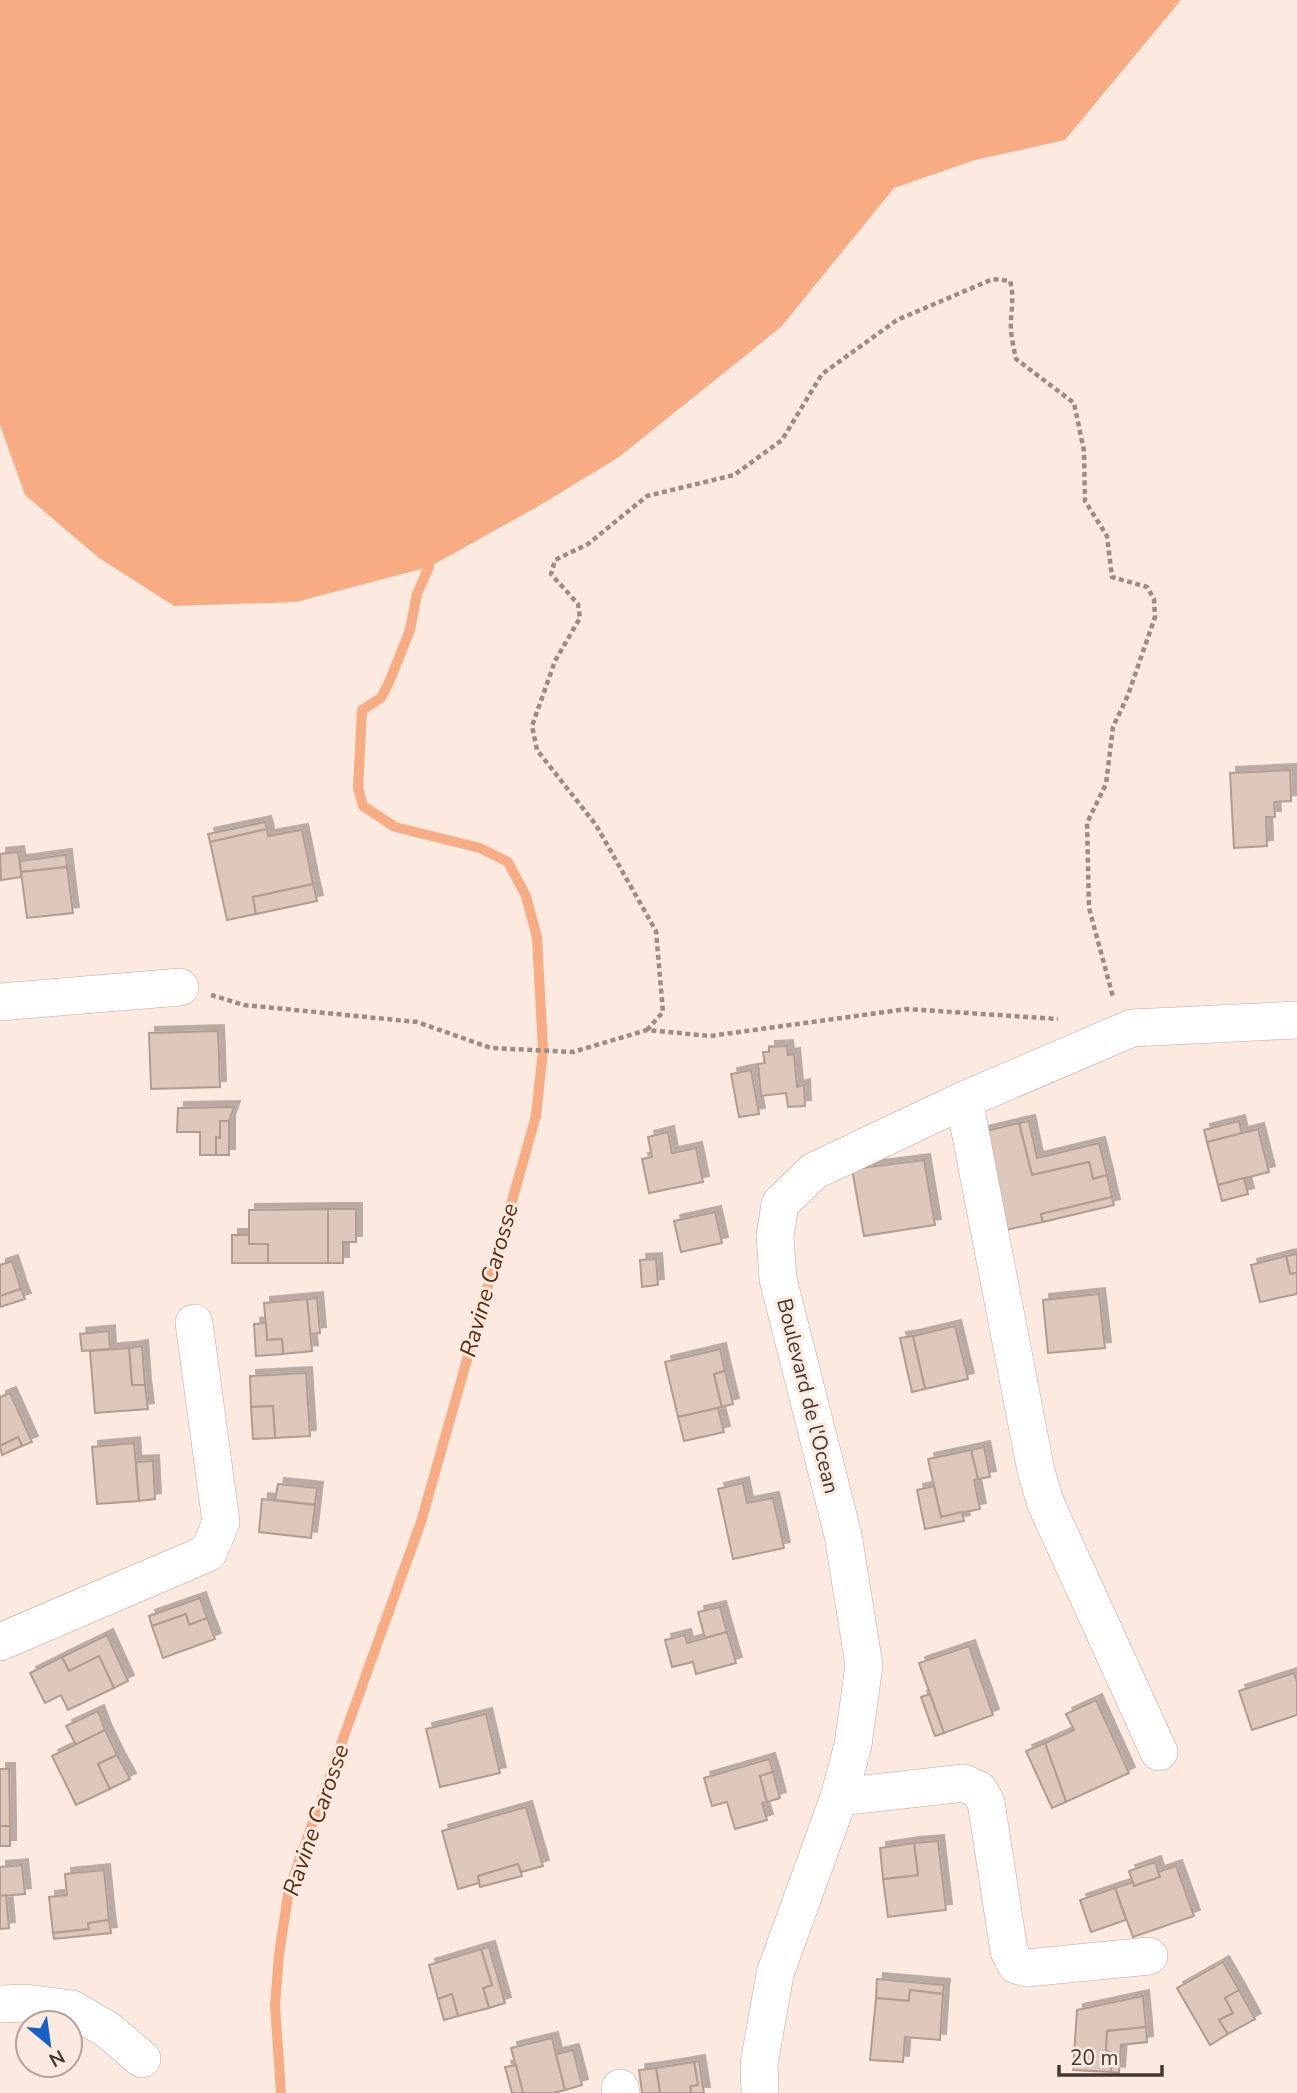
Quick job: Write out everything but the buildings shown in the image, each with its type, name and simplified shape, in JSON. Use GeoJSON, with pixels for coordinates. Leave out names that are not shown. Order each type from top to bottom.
{"type":"FeatureCollection","features":[{"type":"Feature","properties":{"kind":"street"},"geometry":{"type":"LineString","coordinates":[[0,1002],[180,987]]}},
{"type":"Feature","properties":{"kind":"street","name":"Boulevard de l'Ocean"},"geometry":{"type":"LineString","coordinates":[[760,2093],[759,2064],[775,1974],[839,1797],[853,1745],[864,1665],[843,1535],[778,1279],[775,1236],[780,1204],[814,1171],[964,1100],[1132,1028],[1297,1020]]}},
{"type":"Feature","properties":{"kind":"street"},"geometry":{"type":"LineString","coordinates":[[964,1100],[1033,1457],[1046,1504],[1159,1752]]}},
{"type":"Feature","properties":{"kind":"street"},"geometry":{"type":"LineString","coordinates":[[0,1642],[208,1553],[221,1522],[194,1323]]}},
{"type":"Feature","properties":{"kind":"street"},"geometry":{"type":"LineString","coordinates":[[839,1797],[964,1783],[979,1790],[986,1802],[1009,1951],[1016,1965],[1027,1968],[1149,1956]]}},
{"type":"Feature","properties":{"kind":"street"},"geometry":{"type":"LineString","coordinates":[[0,2004],[26,2003],[72,2009],[108,2029],[142,2059]]}},
{"type":"Feature","properties":{"kind":"path"},"geometry":{"type":"LineString","coordinates":[[648,1030],[663,1012],[656,931],[596,825],[537,750],[531,726],[555,661],[580,618],[578,604],[551,574],[555,560],[588,544],[646,496],[734,475],[782,440],[822,373],[897,320],[993,279],[1010,281],[1014,294],[1011,334],[1016,359],[1074,403],[1084,452],[1085,501],[1107,537],[1112,577],[1147,587],[1154,599],[1155,617],[1128,695],[1113,727],[1106,784],[1087,823],[1089,908],[1120,1022],[1132,1028]]}},
{"type":"Feature","properties":{"kind":"path"},"geometry":{"type":"LineString","coordinates":[[180,987],[244,1005],[417,1021],[491,1048],[573,1052],[648,1030],[710,1036],[907,1009],[1069,1019]]}},
{"type":"Feature","properties":{"kind":"shaded area"},"geometry":{"type":"Polygon","coordinates":[[[0,0],[1181,0],[1065,140],[975,160],[894,188],[781,327],[619,457],[537,507],[429,567],[296,602],[174,606],[99,558],[25,495],[0,425],[0,0]]]}},
{"type":"Feature","properties":{"kind":"waterway","name":"Ravine Carosse"},"geometry":{"type":"LineString","coordinates":[[281,2093],[275,2005],[289,1889],[421,1522],[536,1116],[543,1050],[537,937],[526,896],[508,862],[480,848],[395,827],[363,806],[358,788],[362,710],[381,698],[390,680],[410,630],[417,594],[429,567]]}}]}
